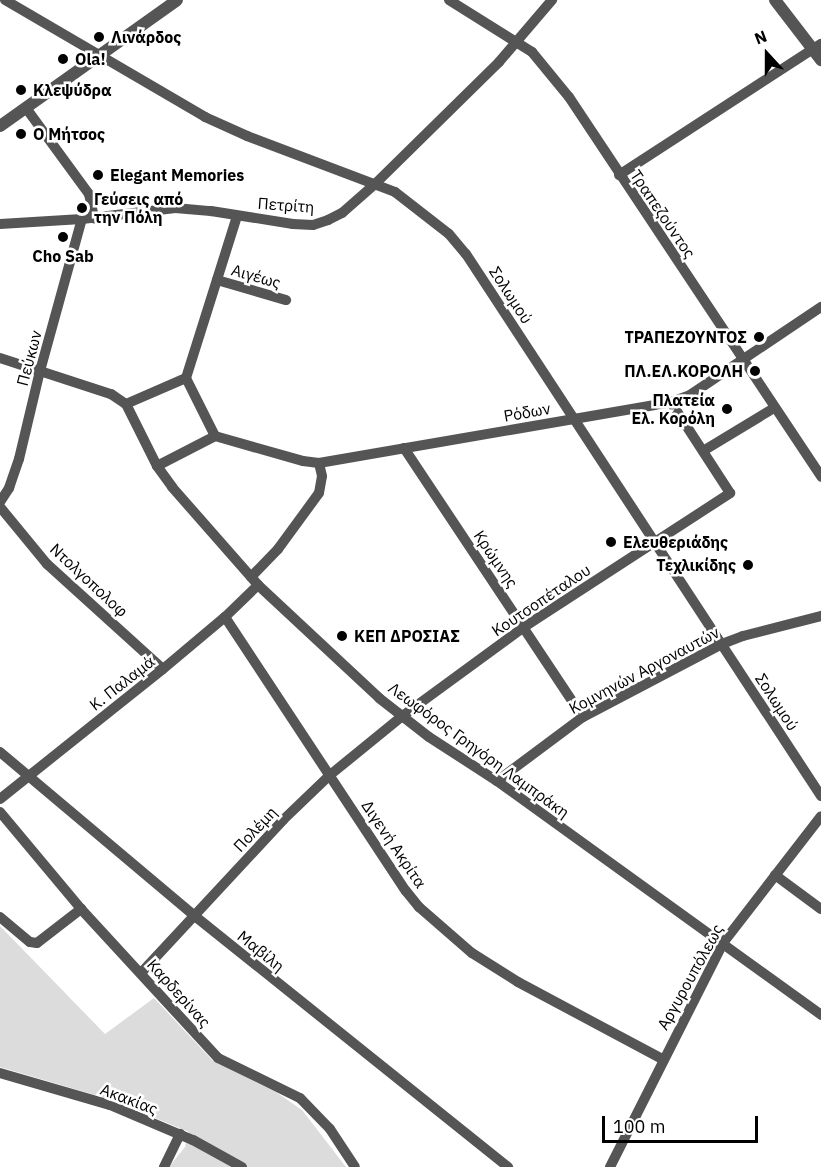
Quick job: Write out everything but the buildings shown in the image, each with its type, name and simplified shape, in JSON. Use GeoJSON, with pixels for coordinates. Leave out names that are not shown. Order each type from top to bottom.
{"type":"FeatureCollection","features":[{"type":"Feature","properties":{"kind":"street","name":"Σολωμού"},"geometry":{"type":"LineString","coordinates":[[5,0],[205,117],[247,136],[395,192],[420,210],[454,241],[574,419],[821,796]]}},
{"type":"Feature","properties":{"kind":"street"},"geometry":{"type":"LineString","coordinates":[[0,126],[177,0]]}},
{"type":"Feature","properties":{"kind":"street","name":"Τραπεζούντος"},"geometry":{"type":"LineString","coordinates":[[449,0],[519,41],[532,52],[569,97],[821,477]]}},
{"type":"Feature","properties":{"kind":"street","name":"Πετρίτη"},"geometry":{"type":"LineString","coordinates":[[0,224],[94,218],[175,208],[313,225],[342,213],[375,184],[519,41],[552,0]]}},
{"type":"Feature","properties":{"kind":"street"},"geometry":{"type":"LineString","coordinates":[[775,0],[817,46],[821,60]]}},
{"type":"Feature","properties":{"kind":"street"},"geometry":{"type":"LineString","coordinates":[[620,175],[817,46]]}},
{"type":"Feature","properties":{"kind":"street"},"geometry":{"type":"LineString","coordinates":[[26,108],[89,194],[94,218]]}},
{"type":"Feature","properties":{"kind":"street"},"geometry":{"type":"LineString","coordinates":[[157,466],[215,436],[186,378],[237,216]]}},
{"type":"Feature","properties":{"kind":"street","name":"Πεύκων"},"geometry":{"type":"LineString","coordinates":[[0,502],[9,488],[19,459],[40,371],[82,219]]}},
{"type":"Feature","properties":{"kind":"street","name":"Αιγέως"},"geometry":{"type":"LineString","coordinates":[[217,280],[286,300]]}},
{"type":"Feature","properties":{"kind":"street","name":"Ρόδων"},"geometry":{"type":"LineString","coordinates":[[215,436],[303,462],[319,463],[671,402],[690,395],[821,306]]}},
{"type":"Feature","properties":{"kind":"street"},"geometry":{"type":"LineString","coordinates":[[0,358],[111,394],[126,404],[186,378]]}},
{"type":"Feature","properties":{"kind":"street"},"geometry":{"type":"LineString","coordinates":[[671,402],[703,451],[774,408]]}},
{"type":"Feature","properties":{"kind":"street","name":"Λεωφόρος Γρηγόρη Λαμπράκη"},"geometry":{"type":"LineString","coordinates":[[126,404],[157,466],[172,487],[254,581],[401,717],[497,781],[821,1015]]}},
{"type":"Feature","properties":{"kind":"street","name":"Κρώμνης"},"geometry":{"type":"LineString","coordinates":[[404,448],[583,717]]}},
{"type":"Feature","properties":{"kind":"street","name":"Κουτσοπέταλου"},"geometry":{"type":"LineString","coordinates":[[401,717],[524,627],[730,493],[703,451]]}},
{"type":"Feature","properties":{"kind":"street","name":"Κ. Παλαμά"},"geometry":{"type":"LineString","coordinates":[[0,799],[225,617],[319,493],[322,476],[319,463]]}},
{"type":"Feature","properties":{"kind":"street","name":"Ντολγοπολοφ"},"geometry":{"type":"LineString","coordinates":[[0,507],[47,564],[163,669]]}},
{"type":"Feature","properties":{"kind":"street","name":"Κομνηνών Αργοναυτών"},"geometry":{"type":"LineString","coordinates":[[497,781],[583,717],[722,644],[743,636],[821,616]]}},
{"type":"Feature","properties":{"kind":"street","name":"Διγενή Ακρίτα"},"geometry":{"type":"LineString","coordinates":[[225,617],[419,907],[472,952],[518,982],[662,1059]]}},
{"type":"Feature","properties":{"kind":"street","name":"Πολέμη"},"geometry":{"type":"LineString","coordinates":[[141,973],[284,820],[330,776],[401,717]]}},
{"type":"Feature","properties":{"kind":"street","name":"Μαβίλη"},"geometry":{"type":"LineString","coordinates":[[0,752],[195,917],[508,1167]]}},
{"type":"Feature","properties":{"kind":"street","name":"Καρδερίνας"},"geometry":{"type":"LineString","coordinates":[[0,812],[81,909],[218,1058],[300,1098],[330,1130],[355,1167]]}},
{"type":"Feature","properties":{"kind":"street","name":"Αργυρουπόλεως"},"geometry":{"type":"LineString","coordinates":[[610,1167],[662,1059],[723,943],[821,816]]}},
{"type":"Feature","properties":{"kind":"street"},"geometry":{"type":"LineString","coordinates":[[775,875],[821,909]]}},
{"type":"Feature","properties":{"kind":"street"},"geometry":{"type":"LineString","coordinates":[[0,918],[30,942],[37,943],[81,909]]}},
{"type":"Feature","properties":{"kind":"street","name":"Ακακίας"},"geometry":{"type":"LineString","coordinates":[[0,1073],[110,1105],[180,1134],[242,1167]]}},
{"type":"Feature","properties":{"kind":"street"},"geometry":{"type":"LineString","coordinates":[[164,1167],[180,1134]]}},
{"type":"Feature","properties":{"kind":"shaded area"},"geometry":{"type":"Polygon","coordinates":[[[0,926],[105,1034],[154,998],[213,1061],[276,1092],[302,1110],[346,1167],[169,1167],[185,1147],[189,1132],[112,1100],[0,1067],[0,926]]]}},
{"type":"Feature","properties":{"kind":"place","name":"Λινάρδος"},"geometry":{"type":"Point","coordinates":[99,37]}},
{"type":"Feature","properties":{"kind":"place","name":"Ola!"},"geometry":{"type":"Point","coordinates":[63,59]}},
{"type":"Feature","properties":{"kind":"place","name":"Κλεψύδρα"},"geometry":{"type":"Point","coordinates":[21,90]}},
{"type":"Feature","properties":{"kind":"place","name":"Ο Μήτσος"},"geometry":{"type":"Point","coordinates":[21,134]}},
{"type":"Feature","properties":{"kind":"place","name":"Elegant Memories"},"geometry":{"type":"Point","coordinates":[98,175]}},
{"type":"Feature","properties":{"kind":"place","name":"Γεύσεις από την Πόλη"},"geometry":{"type":"Point","coordinates":[82,208]}},
{"type":"Feature","properties":{"kind":"place","name":"Cho Sab"},"geometry":{"type":"Point","coordinates":[63,237]}},
{"type":"Feature","properties":{"kind":"place","name":"ΤΡΑΠΕΖΟΥΝΤΟΣ"},"geometry":{"type":"Point","coordinates":[759,337]}},
{"type":"Feature","properties":{"kind":"place","name":"ΠΛ.ΕΛ.ΚΟΡΟΛΗ"},"geometry":{"type":"Point","coordinates":[755,371]}},
{"type":"Feature","properties":{"kind":"place","name":"Πλατεία Ελ. Κορόλη"},"geometry":{"type":"Point","coordinates":[727,409]}},
{"type":"Feature","properties":{"kind":"place","name":"Ελευθεριάδης"},"geometry":{"type":"Point","coordinates":[611,542]}},
{"type":"Feature","properties":{"kind":"place","name":"Τεχλικίδης"},"geometry":{"type":"Point","coordinates":[748,565]}},
{"type":"Feature","properties":{"kind":"place","name":"ΚΕΠ ΔΡΟΣΙΑΣ"},"geometry":{"type":"Point","coordinates":[342,636]}}]}
